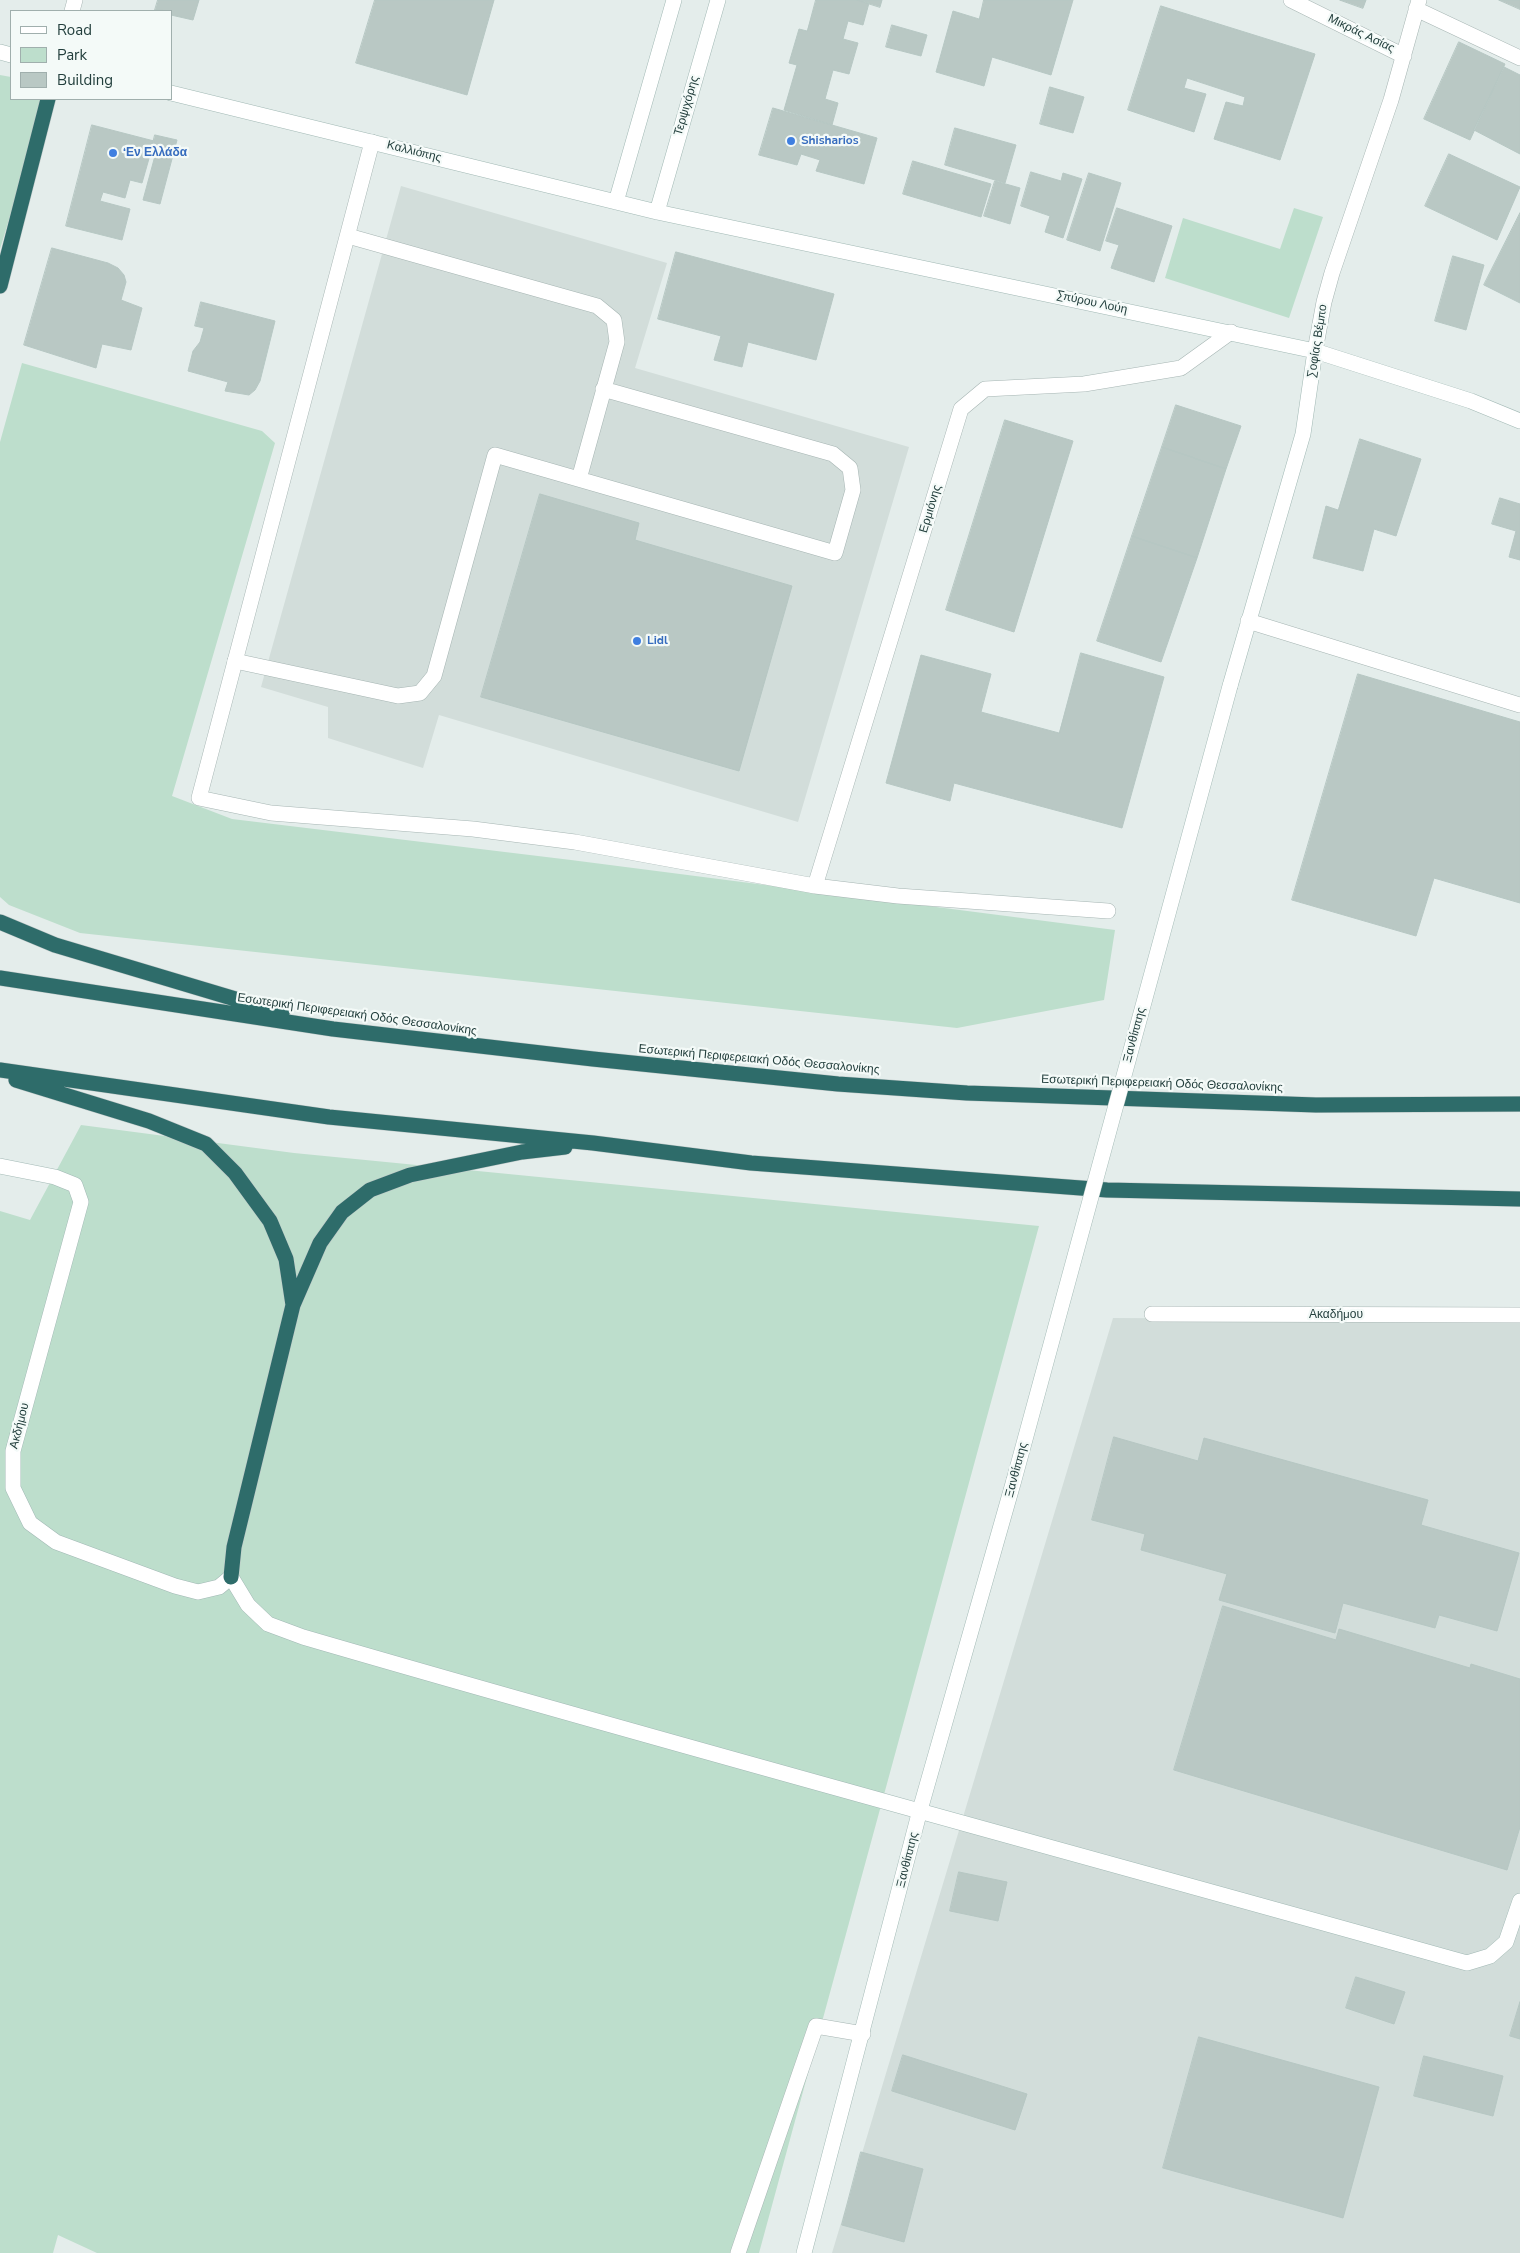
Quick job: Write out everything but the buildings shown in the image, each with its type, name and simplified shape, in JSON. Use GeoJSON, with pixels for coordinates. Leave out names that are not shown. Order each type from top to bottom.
{"type":"FeatureCollection","features":[{"type":"Feature","properties":{"kind":"highway"},"geometry":{"type":"LineString","coordinates":[[0,286],[48,100]]}},
{"type":"Feature","properties":{"kind":"highway"},"geometry":{"type":"LineString","coordinates":[[0,922],[55,945],[333,1029]]}},
{"type":"Feature","properties":{"kind":"highway","name":"Εσωτερική Περιφερειακή Οδός Θεσσαλονίκης"},"geometry":{"type":"LineString","coordinates":[[0,978],[333,1029],[593,1060],[838,1084],[968,1093],[1316,1105],[1520,1104]]}},
{"type":"Feature","properties":{"kind":"highway"},"geometry":{"type":"LineString","coordinates":[[0,1070],[329,1117],[594,1143],[751,1163],[1107,1190],[1520,1199]]}},
{"type":"Feature","properties":{"kind":"highway"},"geometry":{"type":"LineString","coordinates":[[0,1074],[149,1121],[206,1144],[235,1173],[270,1221],[286,1259],[293,1305]]}},
{"type":"Feature","properties":{"kind":"highway"},"geometry":{"type":"LineString","coordinates":[[231,1577],[234,1547],[293,1305],[320,1243],[342,1212],[370,1190],[410,1175],[522,1152],[594,1143]]}},
{"type":"Feature","properties":{"kind":"street"},"geometry":{"type":"LineString","coordinates":[[616,202],[674,0]]}},
{"type":"Feature","properties":{"kind":"street","name":"Τερψιχόρης"},"geometry":{"type":"LineString","coordinates":[[657,212],[718,0]]}},
{"type":"Feature","properties":{"kind":"street","name":"Μικράς Ασίας"},"geometry":{"type":"LineString","coordinates":[[1291,0],[1404,56]]}},
{"type":"Feature","properties":{"kind":"street"},"geometry":{"type":"LineString","coordinates":[[1417,5],[1520,58]]}},
{"type":"Feature","properties":{"kind":"street","name":"Σοφίας Βέμπο"},"geometry":{"type":"LineString","coordinates":[[1230,686],[1303,434],[1324,302],[1404,56],[1417,5]]}},
{"type":"Feature","properties":{"kind":"street","name":"Καλλιόπης"},"geometry":{"type":"LineString","coordinates":[[172,93],[657,212]]}},
{"type":"Feature","properties":{"kind":"street"},"geometry":{"type":"LineString","coordinates":[[372,142],[199,798],[270,813],[473,830],[575,842],[815,886],[898,896],[1108,911]]}},
{"type":"Feature","properties":{"kind":"street","name":"Σπύρου Λούη"},"geometry":{"type":"LineString","coordinates":[[657,212],[1315,351],[1472,401],[1520,421]]}},
{"type":"Feature","properties":{"kind":"street"},"geometry":{"type":"LineString","coordinates":[[348,236],[597,306],[614,320],[616,342],[579,479]]}},
{"type":"Feature","properties":{"kind":"street","name":"Ερμιόνης"},"geometry":{"type":"LineString","coordinates":[[815,886],[961,409],[985,389],[1084,384],[1181,368],[1231,332]]}},
{"type":"Feature","properties":{"kind":"street"},"geometry":{"type":"LineString","coordinates":[[235,661],[398,696],[420,693],[434,676],[495,455],[835,553],[853,490],[850,468],[833,454],[603,389]]}},
{"type":"Feature","properties":{"kind":"street"},"geometry":{"type":"LineString","coordinates":[[1248,621],[1520,705]]}},
{"type":"Feature","properties":{"kind":"street","name":"Ξανθίππης"},"geometry":{"type":"LineString","coordinates":[[804,2253],[863,2034],[920,1810],[1014,1480],[1230,686]]}},
{"type":"Feature","properties":{"kind":"street","name":"Ακδήμου"},"geometry":{"type":"LineString","coordinates":[[0,1166],[55,1177],[75,1185],[81,1202],[13,1451],[12,1488],[30,1523],[56,1542],[175,1586],[198,1592],[219,1587],[231,1577]]}},
{"type":"Feature","properties":{"kind":"street","name":"Ακαδήμου"},"geometry":{"type":"LineString","coordinates":[[1152,1314],[1520,1315]]}},
{"type":"Feature","properties":{"kind":"street"},"geometry":{"type":"LineString","coordinates":[[231,1577],[248,1605],[268,1624],[303,1637],[605,1725],[920,1810],[1467,1963],[1490,1956],[1506,1942],[1520,1901]]}},
{"type":"Feature","properties":{"kind":"street"},"geometry":{"type":"LineString","coordinates":[[738,2253],[816,2026],[863,2034]]}},
{"type":"Feature","properties":{"kind":"shaded area"},"geometry":{"type":"Polygon","coordinates":[[[401,186],[667,263],[635,368],[909,447],[798,822],[439,715],[423,768],[328,738],[328,707],[261,687],[401,186]]]}},
{"type":"Feature","properties":{"kind":"shaded area"},"geometry":{"type":"Polygon","coordinates":[[[1113,1318],[1520,1320],[1520,2253],[832,2253],[1113,1318]]]}},
{"type":"Feature","properties":{"kind":"green space"},"geometry":{"type":"Polygon","coordinates":[[[0,75],[10,77],[10,100],[46,100],[0,249],[0,75]]]}},
{"type":"Feature","properties":{"kind":"green space"},"geometry":{"type":"Polygon","coordinates":[[[1294,208],[1323,217],[1289,318],[1165,278],[1183,218],[1280,249],[1294,208]]]}},
{"type":"Feature","properties":{"kind":"green space"},"geometry":{"type":"Polygon","coordinates":[[[22,363],[262,431],[275,443],[172,796],[232,819],[571,860],[1115,930],[1104,1000],[957,1028],[80,933],[9,905],[0,897],[0,442],[22,363]]]}},
{"type":"Feature","properties":{"kind":"green space"},"geometry":{"type":"Polygon","coordinates":[[[81,1125],[294,1153],[1039,1226],[759,2253],[97,2253],[58,2235],[53,2253],[0,2253],[0,1211],[30,1220],[81,1125]]]}},
{"type":"Feature","properties":{"kind":"place","name":"Shisharios"},"geometry":{"type":"Point","coordinates":[791,141]}},
{"type":"Feature","properties":{"kind":"place","name":"‘Εν Ελλάδα"},"geometry":{"type":"Point","coordinates":[113,153]}},
{"type":"Feature","properties":{"kind":"place","name":"Lidl"},"geometry":{"type":"Point","coordinates":[637,641]}}]}
